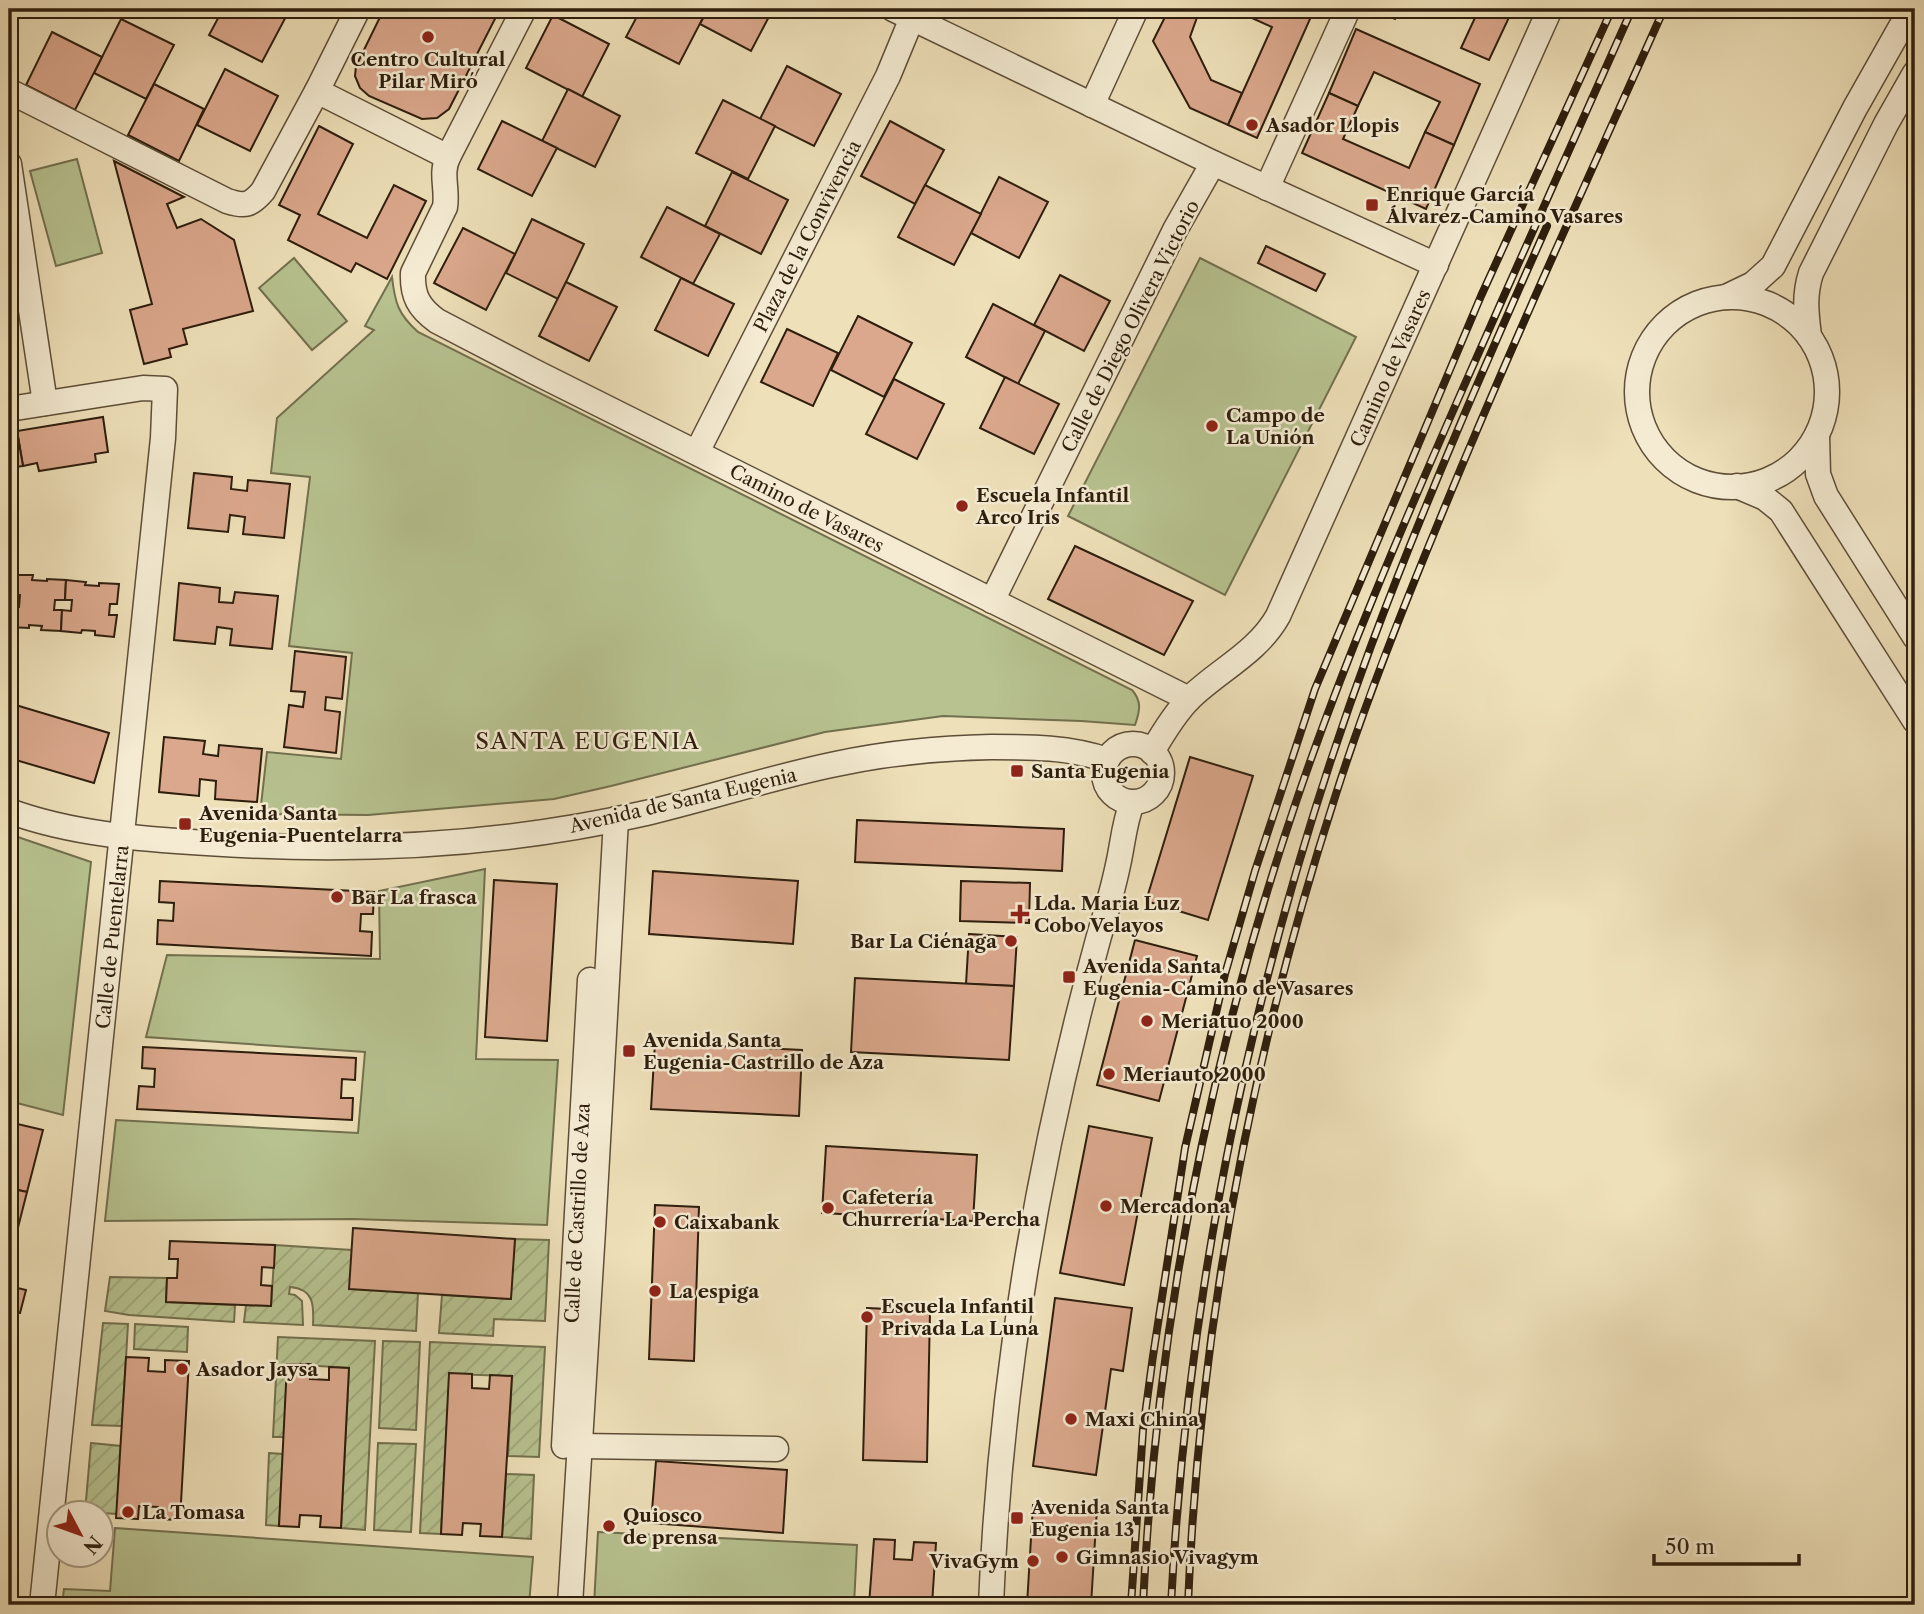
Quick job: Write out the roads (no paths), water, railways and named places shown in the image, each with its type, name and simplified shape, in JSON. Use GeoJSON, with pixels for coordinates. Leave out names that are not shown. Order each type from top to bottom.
{"type":"FeatureCollection","features":[{"type":"Feature","properties":{"kind":"street"},"geometry":{"type":"LineString","coordinates":[[9,91],[227,201],[245,205],[255,201],[263,191],[358,9]]}},
{"type":"Feature","properties":{"kind":"street"},"geometry":{"type":"LineString","coordinates":[[317,90],[448,157],[524,9]]}},
{"type":"Feature","properties":{"kind":"street"},"geometry":{"type":"LineString","coordinates":[[1092,105],[1136,9]]}},
{"type":"Feature","properties":{"kind":"street"},"geometry":{"type":"LineString","coordinates":[[1267,188],[1348,9]]}},
{"type":"Feature","properties":{"kind":"street"},"geometry":{"type":"LineString","coordinates":[[1726,297],[1753,284],[1778,259],[1855,108],[1910,9]]}},
{"type":"Feature","properties":{"kind":"street","name":"Camino de Vasares"},"geometry":{"type":"LineString","coordinates":[[1152,752],[1189,699],[1254,646],[1278,616],[1436,265],[1541,12]]}},
{"type":"Feature","properties":{"kind":"street"},"geometry":{"type":"LineString","coordinates":[[902,13],[1213,163],[1436,265]]}},
{"type":"Feature","properties":{"kind":"street","name":"Plaza de la Convivencia"},"geometry":{"type":"LineString","coordinates":[[697,453],[888,76],[902,13]]}},
{"type":"Feature","properties":{"kind":"street"},"geometry":{"type":"LineString","coordinates":[[1809,336],[1806,289],[1811,272],[1915,73]]}},
{"type":"Feature","properties":{"kind":"street","name":"Camino de Vasares"},"geometry":{"type":"LineString","coordinates":[[448,157],[443,177],[445,207],[413,273],[415,296],[419,306],[427,314],[536,372],[1189,699]]}},
{"type":"Feature","properties":{"kind":"street","name":"Calle de Diego Olivera Victorio"},"geometry":{"type":"LineString","coordinates":[[992,601],[1175,230],[1213,163]]}},
{"type":"Feature","properties":{"kind":"street"},"geometry":{"type":"LineString","coordinates":[[9,164],[45,403]]}},
{"type":"Feature","properties":{"kind":"street"},"geometry":{"type":"LineString","coordinates":[[1744,297],[1780,310],[1795,320],[1809,336],[1823,363],[1826,402],[1817,435],[1788,468],[1756,484],[1716,486],[1679,471],[1651,442],[1637,401],[1638,378],[1652,341],[1665,325],[1683,311],[1704,301],[1744,297]]}},
{"type":"Feature","properties":{"kind":"street","name":"Calle de Puentelarra"},"geometry":{"type":"LineString","coordinates":[[9,409],[144,388],[165,389],[163,438],[42,1605]]}},
{"type":"Feature","properties":{"kind":"street"},"geometry":{"type":"LineString","coordinates":[[1817,435],[1818,474],[1826,496],[1915,637]]}},
{"type":"Feature","properties":{"kind":"street"},"geometry":{"type":"LineString","coordinates":[[1737,486],[1765,498],[1781,511],[1915,721]]}},
{"type":"Feature","properties":{"kind":"street"},"geometry":{"type":"LineString","coordinates":[[1133,743],[1152,752],[1160,762],[1163,774],[1155,794],[1144,802],[1132,803],[1114,795],[1106,784],[1104,774],[1107,760],[1114,750],[1123,744],[1133,743]]}},
{"type":"Feature","properties":{"kind":"street","name":"Avenida de Santa Eugenia"},"geometry":{"type":"LineString","coordinates":[[9,811],[52,825],[122,836],[264,847],[407,846],[532,834],[608,820],[645,813],[820,767],[895,754],[950,748],[1018,747],[1061,749],[1107,760]]}},
{"type":"Feature","properties":{"kind":"street"},"geometry":{"type":"LineString","coordinates":[[991,1605],[1002,1451],[1019,1310],[1035,1216],[1062,1080],[1114,886],[1125,819],[1132,803]]}},
{"type":"Feature","properties":{"kind":"street","name":"Calle de Castrillo de Aza"},"geometry":{"type":"LineString","coordinates":[[570,1605],[581,1446],[608,820]]}},
{"type":"Feature","properties":{"kind":"street","name":"Calle de Castrillo de Aza"},"geometry":{"type":"LineString","coordinates":[[555,1605],[569,1330],[608,820]]}},
{"type":"Feature","properties":{"kind":"street"},"geometry":{"type":"LineString","coordinates":[[581,1446],[776,1449]]}},
{"type":"Feature","properties":{"kind":"railway"},"geometry":{"type":"LineString","coordinates":[[1131,1605],[1143,1430],[1185,1148],[1225,974],[1255,871],[1315,689],[1481,296],[1612,9]]}},
{"type":"Feature","properties":{"kind":"railway"},"geometry":{"type":"LineString","coordinates":[[1143,1605],[1160,1401],[1191,1198],[1212,1098],[1265,900],[1314,750],[1374,597],[1460,395],[1632,9]]}},
{"type":"Feature","properties":{"kind":"railway"},"geometry":{"type":"LineString","coordinates":[[1188,1605],[1194,1502],[1217,1297],[1255,1093],[1306,893],[1359,726],[1410,593],[1520,331],[1664,9]]}},
{"type":"Feature","properties":{"kind":"railway"},"geometry":{"type":"LineString","coordinates":[[1171,1605],[1193,1360],[1212,1239],[1262,998],[1294,879],[1330,762],[1391,593],[1547,226]]}},
{"type":"Feature","properties":{"kind":"place","name":"Centro Cultural Pilar Miró"},"geometry":{"type":"Point","coordinates":[428,37]}},
{"type":"Feature","properties":{"kind":"place","name":"Asador Llopis"},"geometry":{"type":"Point","coordinates":[1252,125]}},
{"type":"Feature","properties":{"kind":"place","name":"Enrique García Álvarez-Camino Vasares"},"geometry":{"type":"Point","coordinates":[1372,205]}},
{"type":"Feature","properties":{"kind":"place","name":"Campo de La Unión"},"geometry":{"type":"Point","coordinates":[1212,426]}},
{"type":"Feature","properties":{"kind":"place","name":"Escuela Infantil Arco Iris"},"geometry":{"type":"Point","coordinates":[962,506]}},
{"type":"Feature","properties":{"kind":"place","name":"Santa Eugenia"},"geometry":{"type":"Point","coordinates":[1017,771]}},
{"type":"Feature","properties":{"kind":"place","name":"Avenida Santa Eugenia-Puentelarra"},"geometry":{"type":"Point","coordinates":[185,824]}},
{"type":"Feature","properties":{"kind":"place","name":"Bar La frasca"},"geometry":{"type":"Point","coordinates":[337,897]}},
{"type":"Feature","properties":{"kind":"place","name":"Lda. Maria Luz Cobo Velayos"},"geometry":{"type":"Point","coordinates":[1020,914]}},
{"type":"Feature","properties":{"kind":"place","name":"Bar La Ciénaga"},"geometry":{"type":"Point","coordinates":[1011,941]}},
{"type":"Feature","properties":{"kind":"place","name":"Avenida Santa Eugenia-Camino de Vasares"},"geometry":{"type":"Point","coordinates":[1069,977]}},
{"type":"Feature","properties":{"kind":"place","name":"Meriatuo 2000"},"geometry":{"type":"Point","coordinates":[1147,1021]}},
{"type":"Feature","properties":{"kind":"place","name":"Avenida Santa Eugenia-Castrillo de Aza"},"geometry":{"type":"Point","coordinates":[629,1051]}},
{"type":"Feature","properties":{"kind":"place","name":"Meriauto 2000"},"geometry":{"type":"Point","coordinates":[1109,1074]}},
{"type":"Feature","properties":{"kind":"place","name":"Mercadona"},"geometry":{"type":"Point","coordinates":[1106,1206]}},
{"type":"Feature","properties":{"kind":"place","name":"Cafetería Churrería La Percha"},"geometry":{"type":"Point","coordinates":[828,1208]}},
{"type":"Feature","properties":{"kind":"place","name":"Caixabank"},"geometry":{"type":"Point","coordinates":[660,1222]}},
{"type":"Feature","properties":{"kind":"place","name":"La espiga"},"geometry":{"type":"Point","coordinates":[655,1291]}},
{"type":"Feature","properties":{"kind":"place","name":"Escuela Infantil Privada La Luna"},"geometry":{"type":"Point","coordinates":[867,1317]}},
{"type":"Feature","properties":{"kind":"place","name":"Asador Jaysa"},"geometry":{"type":"Point","coordinates":[182,1369]}},
{"type":"Feature","properties":{"kind":"place","name":"Maxi China"},"geometry":{"type":"Point","coordinates":[1071,1419]}},
{"type":"Feature","properties":{"kind":"place","name":"La Tomasa"},"geometry":{"type":"Point","coordinates":[128,1512]}},
{"type":"Feature","properties":{"kind":"place","name":"Avenida Santa Eugenia 13"},"geometry":{"type":"Point","coordinates":[1017,1518]}},
{"type":"Feature","properties":{"kind":"place","name":"Quiosco de prensa"},"geometry":{"type":"Point","coordinates":[609,1526]}},
{"type":"Feature","properties":{"kind":"place","name":"Gimnasio Vivagym"},"geometry":{"type":"Point","coordinates":[1062,1557]}},
{"type":"Feature","properties":{"kind":"place","name":"VivaGym"},"geometry":{"type":"Point","coordinates":[1033,1561]}},
{"type":"Feature","properties":{"kind":"district","name":"SANTA EUGENIA"},"geometry":{"type":"Point","coordinates":[588,741]}}]}
